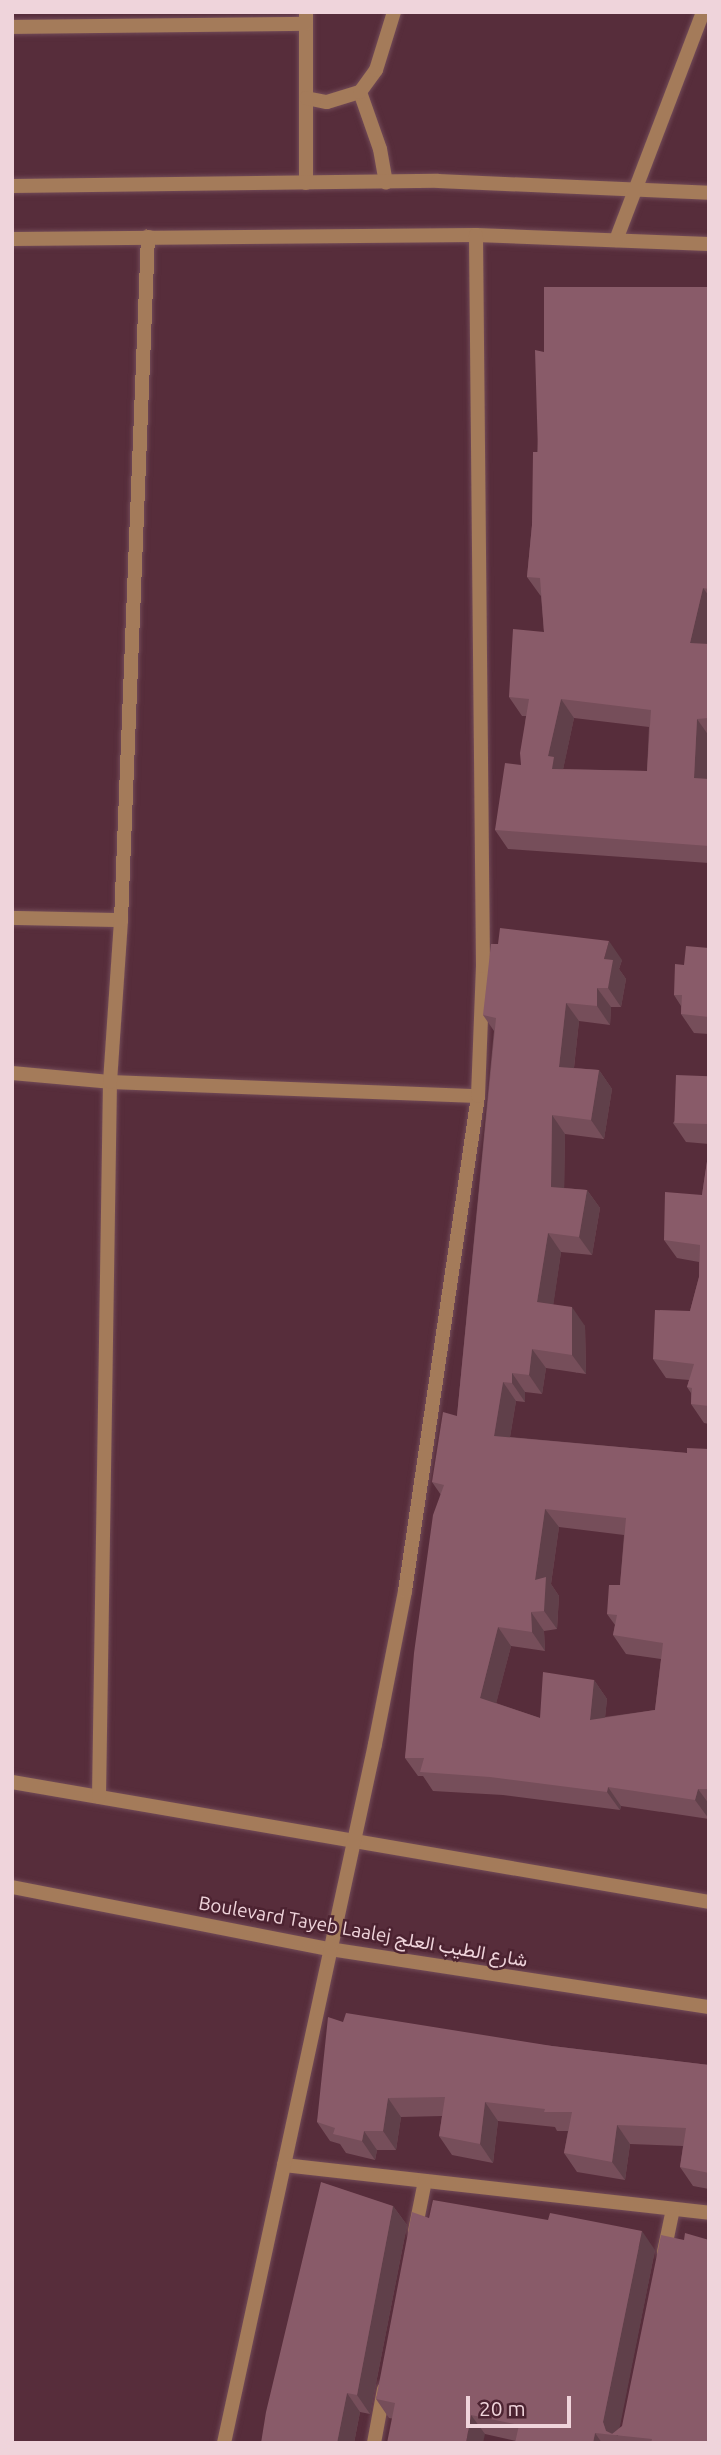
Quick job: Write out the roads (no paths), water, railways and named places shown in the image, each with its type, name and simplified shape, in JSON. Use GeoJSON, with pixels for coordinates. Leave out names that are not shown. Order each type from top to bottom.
{"type":"FeatureCollection","features":[{"type":"Feature","properties":{"kind":"street"},"geometry":{"type":"LineString","coordinates":[[306,98],[327,102],[360,92],[376,70],[394,12]]}},
{"type":"Feature","properties":{"kind":"street"},"geometry":{"type":"LineString","coordinates":[[616,240],[704,12]]}},
{"type":"Feature","properties":{"kind":"street"},"geometry":{"type":"LineString","coordinates":[[12,27],[306,18],[306,183]]}},
{"type":"Feature","properties":{"kind":"street"},"geometry":{"type":"LineString","coordinates":[[360,92],[380,149],[386,182]]}},
{"type":"Feature","properties":{"kind":"street"},"geometry":{"type":"LineString","coordinates":[[12,186],[386,182],[709,193]]}},
{"type":"Feature","properties":{"kind":"street"},"geometry":{"type":"LineString","coordinates":[[224,2443],[405,1591],[478,1096],[483,966],[476,235]]}},
{"type":"Feature","properties":{"kind":"street"},"geometry":{"type":"LineString","coordinates":[[12,239],[476,235],[709,244]]}},
{"type":"Feature","properties":{"kind":"street"},"geometry":{"type":"LineString","coordinates":[[99,1797],[110,1082],[121,920],[148,237]]}},
{"type":"Feature","properties":{"kind":"street"},"geometry":{"type":"LineString","coordinates":[[12,918],[121,920]]}},
{"type":"Feature","properties":{"kind":"street"},"geometry":{"type":"LineString","coordinates":[[12,1073],[110,1082],[478,1096]]}},
{"type":"Feature","properties":{"kind":"street"},"geometry":{"type":"LineString","coordinates":[[12,1782],[352,1843],[709,1902]]}},
{"type":"Feature","properties":{"kind":"street","name":"Boulevard Tayeb Laalej شارع الطيب العلج"},"geometry":{"type":"LineString","coordinates":[[12,1887],[329,1949],[709,2007]]}},
{"type":"Feature","properties":{"kind":"street"},"geometry":{"type":"LineString","coordinates":[[284,2165],[709,2213]]}},
{"type":"Feature","properties":{"kind":"street"},"geometry":{"type":"LineString","coordinates":[[412,2247],[425,2181]]}},
{"type":"Feature","properties":{"kind":"street"},"geometry":{"type":"LineString","coordinates":[[662,2261],[673,2209]]}},
{"type":"Feature","properties":{"kind":"street"},"geometry":{"type":"LineString","coordinates":[[374,2443],[387,2377]]}}]}
